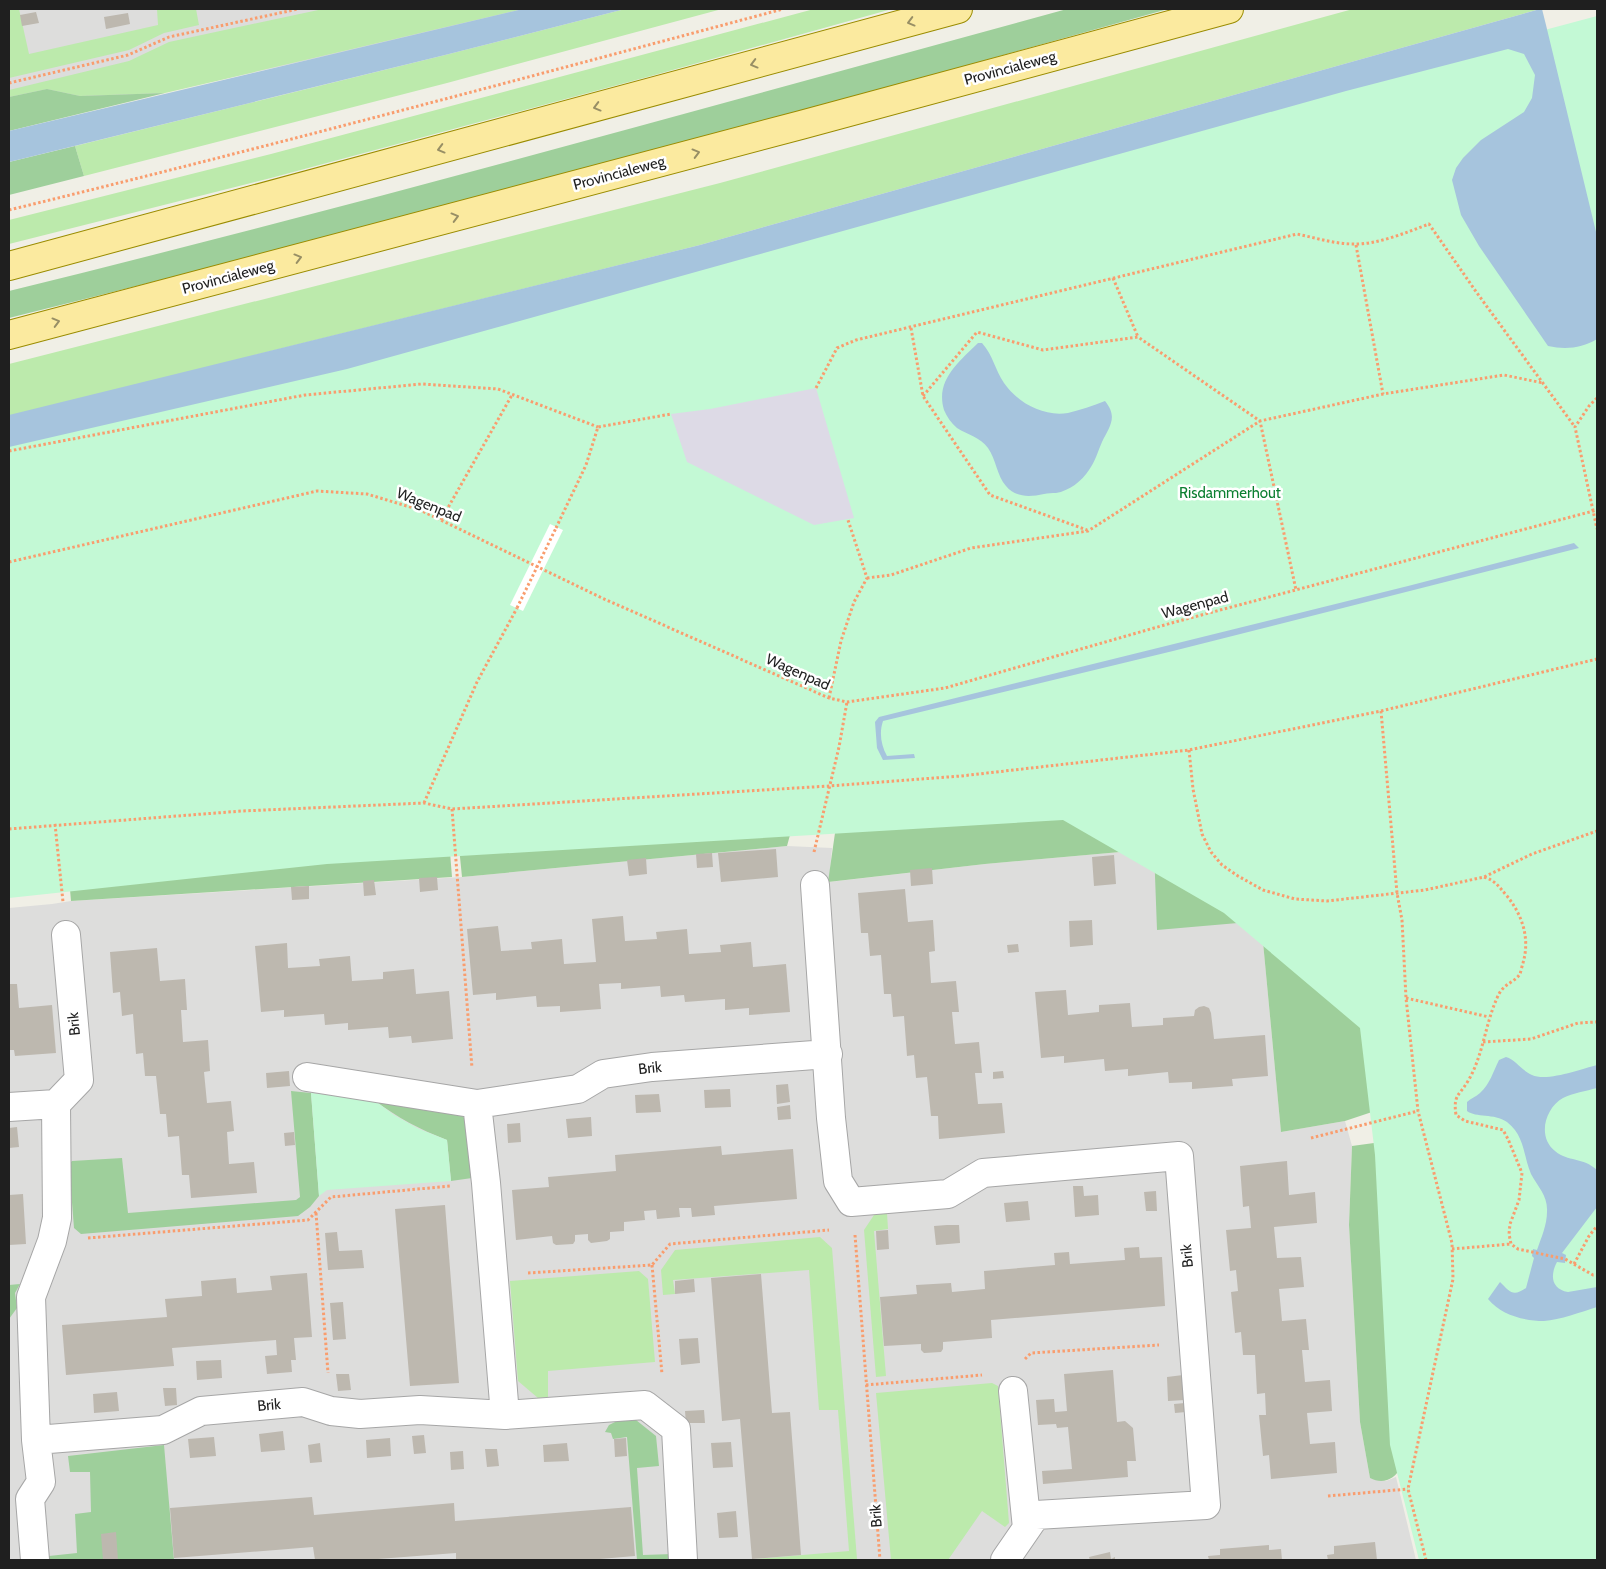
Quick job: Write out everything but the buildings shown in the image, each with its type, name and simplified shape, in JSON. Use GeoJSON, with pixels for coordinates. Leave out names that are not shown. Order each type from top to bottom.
{"type":"FeatureCollection","features":[{"type":"Feature","properties":{"kind":"main road"},"geometry":{"type":"LineString","coordinates":[[9,266],[958,9]]}},
{"type":"Feature","properties":{"kind":"main road","name":"Provincialeweg"},"geometry":{"type":"LineString","coordinates":[[9,335],[801,125],[1229,9]]}},
{"type":"Feature","properties":{"kind":"street"},"geometry":{"type":"LineString","coordinates":[[815,885],[831,1118],[838,1181],[852,1215]]}},
{"type":"Feature","properties":{"kind":"street","name":"Brik"},"geometry":{"type":"LineString","coordinates":[[56,1104],[79,1080],[66,934]]}},
{"type":"Feature","properties":{"kind":"street","name":"Brik"},"geometry":{"type":"LineString","coordinates":[[307,1077],[477,1104],[578,1089],[603,1074],[652,1067],[828,1054]]}},
{"type":"Feature","properties":{"kind":"street"},"geometry":{"type":"LineString","coordinates":[[9,1107],[56,1104],[57,1218],[52,1241],[31,1297],[36,1440],[40,1482],[30,1499],[35,1560]]}},
{"type":"Feature","properties":{"kind":"street"},"geometry":{"type":"LineString","coordinates":[[477,1104],[486,1183],[504,1415]]}},
{"type":"Feature","properties":{"kind":"street","name":"Brik"},"geometry":{"type":"LineString","coordinates":[[852,1215],[948,1194],[983,1173],[1179,1156],[1206,1505],[1036,1515],[1004,1560]]}},
{"type":"Feature","properties":{"kind":"street"},"geometry":{"type":"LineString","coordinates":[[1013,1391],[1027,1528]]}},
{"type":"Feature","properties":{"kind":"street","name":"Brik"},"geometry":{"type":"LineString","coordinates":[[36,1440],[163,1430],[201,1411],[303,1402],[332,1411],[360,1414],[420,1410],[504,1415],[644,1404],[676,1429],[684,1560]]}},
{"type":"Feature","properties":{"kind":"path"},"geometry":{"type":"LineString","coordinates":[[9,83],[128,56],[169,36],[298,9]]}},
{"type":"Feature","properties":{"kind":"path"},"geometry":{"type":"LineString","coordinates":[[9,210],[295,139],[783,9]]}},
{"type":"Feature","properties":{"kind":"path"},"geometry":{"type":"LineString","coordinates":[[816,388],[837,348],[856,340],[1297,234],[1356,245],[1429,224],[1576,427],[1595,511],[1597,529]]}},
{"type":"Feature","properties":{"kind":"path"},"geometry":{"type":"LineString","coordinates":[[1356,245],[1383,394]]}},
{"type":"Feature","properties":{"kind":"path"},"geometry":{"type":"LineString","coordinates":[[1113,278],[1138,337],[1260,422],[1296,590]]}},
{"type":"Feature","properties":{"kind":"path"},"geometry":{"type":"LineString","coordinates":[[910,328],[923,396],[990,495],[1088,531]]}},
{"type":"Feature","properties":{"kind":"path"},"geometry":{"type":"LineString","coordinates":[[923,396],[977,332],[1043,350],[1138,337]]}},
{"type":"Feature","properties":{"kind":"path"},"geometry":{"type":"LineString","coordinates":[[867,578],[890,575],[971,548],[1088,531],[1260,422],[1383,394],[1504,375],[1543,383]]}},
{"type":"Feature","properties":{"kind":"path"},"geometry":{"type":"LineString","coordinates":[[9,451],[304,395],[422,384],[498,389],[598,427],[671,414]]}},
{"type":"Feature","properties":{"kind":"path"},"geometry":{"type":"LineString","coordinates":[[440,520],[512,395]]}},
{"type":"Feature","properties":{"kind":"path"},"geometry":{"type":"LineString","coordinates":[[1576,427],[1589,406],[1597,398]]}},
{"type":"Feature","properties":{"kind":"path"},"geometry":{"type":"LineString","coordinates":[[424,803],[478,682],[517,608],[586,465],[598,427]]}},
{"type":"Feature","properties":{"kind":"path","name":"Wagenpad"},"geometry":{"type":"LineString","coordinates":[[9,562],[317,491],[367,494],[420,510],[602,598],[829,698],[847,702],[945,688],[1175,622],[1595,511]]}},
{"type":"Feature","properties":{"kind":"path"},"geometry":{"type":"LineString","coordinates":[[829,698],[841,641],[854,602],[867,578],[848,520]]}},
{"type":"Feature","properties":{"kind":"path"},"geometry":{"type":"LineString","coordinates":[[9,829],[242,811],[424,803],[452,809],[961,776],[1189,750],[1381,711],[1597,659]]}},
{"type":"Feature","properties":{"kind":"path"},"geometry":{"type":"LineString","coordinates":[[815,885],[811,864],[839,747],[847,702]]}},
{"type":"Feature","properties":{"kind":"path"},"geometry":{"type":"LineString","coordinates":[[1381,711],[1397,893],[1402,920],[1406,998],[1418,1111],[1452,1249],[1453,1280],[1408,1490],[1426,1560]]}},
{"type":"Feature","properties":{"kind":"path"},"geometry":{"type":"LineString","coordinates":[[1189,750],[1193,789],[1202,834],[1211,852],[1222,865],[1263,890],[1295,899],[1327,901],[1425,890],[1484,877],[1532,854],[1597,831]]}},
{"type":"Feature","properties":{"kind":"path"},"geometry":{"type":"LineString","coordinates":[[452,809],[473,1079],[477,1104]]}},
{"type":"Feature","properties":{"kind":"path"},"geometry":{"type":"LineString","coordinates":[[55,824],[66,934]]}},
{"type":"Feature","properties":{"kind":"path"},"geometry":{"type":"LineString","coordinates":[[1484,877],[1494,881],[1519,913],[1525,934],[1526,952],[1520,974],[1504,986],[1497,997],[1489,1017],[1483,1042],[1468,1080],[1454,1103],[1456,1115],[1465,1121],[1503,1130],[1508,1139],[1522,1173],[1519,1200],[1508,1234],[1511,1244],[1518,1249],[1532,1253],[1565,1259],[1593,1275],[1597,1275]]}},
{"type":"Feature","properties":{"kind":"path"},"geometry":{"type":"LineString","coordinates":[[1406,998],[1489,1017]]}},
{"type":"Feature","properties":{"kind":"path"},"geometry":{"type":"LineString","coordinates":[[1483,1042],[1531,1039],[1578,1023],[1597,1022]]}},
{"type":"Feature","properties":{"kind":"path"},"geometry":{"type":"LineString","coordinates":[[1311,1138],[1418,1111]]}},
{"type":"Feature","properties":{"kind":"path"},"geometry":{"type":"LineString","coordinates":[[52,1241],[308,1220],[331,1197],[486,1183]]}},
{"type":"Feature","properties":{"kind":"path"},"geometry":{"type":"LineString","coordinates":[[316,1213],[332,1411]]}},
{"type":"Feature","properties":{"kind":"path"},"geometry":{"type":"LineString","coordinates":[[494,1276],[652,1265],[670,1244],[852,1215]]}},
{"type":"Feature","properties":{"kind":"path","name":"Brik"},"geometry":{"type":"LineString","coordinates":[[852,1215],[880,1560]]}},
{"type":"Feature","properties":{"kind":"path"},"geometry":{"type":"LineString","coordinates":[[1574,1264],[1589,1236],[1597,1226]]}},
{"type":"Feature","properties":{"kind":"path"},"geometry":{"type":"LineString","coordinates":[[1452,1249],[1511,1244]]}},
{"type":"Feature","properties":{"kind":"path"},"geometry":{"type":"LineString","coordinates":[[652,1265],[666,1421]]}},
{"type":"Feature","properties":{"kind":"path"},"geometry":{"type":"LineString","coordinates":[[1328,1496],[1408,1490]]}},
{"type":"Feature","properties":{"kind":"shaded area"},"geometry":{"type":"Polygon","coordinates":[[[9,9],[537,9],[9,127],[9,9]]]}},
{"type":"Feature","properties":{"kind":"shaded area"},"geometry":{"type":"Polygon","coordinates":[[[816,388],[854,518],[814,525],[687,462],[671,414],[710,409],[816,388]]]}},
{"type":"Feature","properties":{"kind":"shaded area"},"geometry":{"type":"Polygon","coordinates":[[[787,846],[832,848],[829,882],[985,864],[1154,849],[1261,921],[1281,1132],[1345,1121],[1352,1146],[1349,1225],[1360,1422],[1370,1478],[1386,1481],[1396,1477],[1416,1560],[9,1560],[9,908],[71,901],[462,877],[787,846]]]}},
{"type":"Feature","properties":{"kind":"green space"},"geometry":{"type":"Polygon","coordinates":[[[9,9],[19,9],[29,54],[158,25],[157,9],[196,9],[199,25],[164,33],[129,50],[9,78],[9,9]]]}},
{"type":"Feature","properties":{"kind":"green space"},"geometry":{"type":"Polygon","coordinates":[[[323,9],[523,9],[165,93],[80,96],[47,89],[9,97],[9,90],[129,61],[169,42],[323,9]]]}},
{"type":"Feature","properties":{"kind":"green space"},"geometry":{"type":"Polygon","coordinates":[[[625,9],[722,9],[447,83],[84,176],[75,146],[445,55],[625,9]]]}},
{"type":"Feature","properties":{"kind":"green space"},"geometry":{"type":"Polygon","coordinates":[[[814,9],[892,9],[271,178],[9,244],[9,220],[271,154],[814,9]]]}},
{"type":"Feature","properties":{"kind":"green space"},"geometry":{"type":"Polygon","coordinates":[[[1067,9],[1168,9],[843,100],[276,251],[9,318],[9,291],[407,189],[1067,9]]]}},
{"type":"Feature","properties":{"kind":"green space"},"geometry":{"type":"Polygon","coordinates":[[[1353,9],[1540,9],[700,245],[9,416],[9,364],[720,183],[1353,9]]]}},
{"type":"Feature","properties":{"kind":"green space","name":"Risdammerhout"},"geometry":{"type":"Polygon","coordinates":[[[1597,16],[1597,1560],[1419,1560],[1390,1445],[1375,1155],[1360,1028],[1224,913],[1063,820],[327,864],[9,898],[9,431],[923,195],[1597,16]]]}},
{"type":"Feature","properties":{"kind":"green space"},"geometry":{"type":"Polygon","coordinates":[[[47,89],[80,96],[165,93],[9,131],[9,97],[47,89]]]}},
{"type":"Feature","properties":{"kind":"green space"},"geometry":{"type":"Polygon","coordinates":[[[75,146],[84,176],[9,195],[9,162],[75,146]]]}},
{"type":"Feature","properties":{"kind":"green space"},"geometry":{"type":"Polygon","coordinates":[[[1180,756],[1392,903],[1387,1107],[1345,1121],[1281,1132],[1261,921],[1157,930],[1154,849],[985,864],[828,882],[836,826],[1180,756]]]}},
{"type":"Feature","properties":{"kind":"green space"},"geometry":{"type":"Polygon","coordinates":[[[447,815],[452,877],[71,901],[65,831],[447,815]]]}},
{"type":"Feature","properties":{"kind":"green space"},"geometry":{"type":"Polygon","coordinates":[[[457,827],[790,835],[787,846],[462,877],[457,827]]]}},
{"type":"Feature","properties":{"kind":"green space"},"geometry":{"type":"Polygon","coordinates":[[[291,1091],[311,1093],[319,1196],[310,1207],[298,1216],[81,1234],[74,1228],[69,1164],[72,1161],[122,1158],[128,1213],[296,1200],[300,1197],[291,1091]]]}},
{"type":"Feature","properties":{"kind":"green space"},"geometry":{"type":"Polygon","coordinates":[[[311,1093],[374,1100],[394,1115],[419,1129],[447,1140],[451,1181],[327,1190],[319,1196],[311,1093]]]}},
{"type":"Feature","properties":{"kind":"green space"},"geometry":{"type":"Polygon","coordinates":[[[374,1100],[463,1116],[468,1127],[472,1178],[451,1181],[447,1140],[409,1123],[374,1100]]]}},
{"type":"Feature","properties":{"kind":"green space"},"geometry":{"type":"Polygon","coordinates":[[[1396,1140],[1401,1467],[1392,1478],[1379,1481],[1370,1478],[1360,1422],[1349,1225],[1352,1146],[1396,1140]]]}},
{"type":"Feature","properties":{"kind":"green space"},"geometry":{"type":"Polygon","coordinates":[[[887,1213],[888,1229],[874,1231],[886,1376],[876,1377],[864,1230],[874,1215],[887,1213]]]}},
{"type":"Feature","properties":{"kind":"green space"},"geometry":{"type":"Polygon","coordinates":[[[820,1237],[832,1248],[857,1559],[743,1560],[849,1551],[838,1410],[819,1410],[809,1270],[673,1280],[675,1294],[663,1295],[661,1270],[675,1250],[820,1237]]]}},
{"type":"Feature","properties":{"kind":"green space"},"geometry":{"type":"Polygon","coordinates":[[[639,1271],[648,1279],[655,1362],[548,1371],[548,1397],[538,1398],[518,1381],[510,1281],[639,1271]]]}},
{"type":"Feature","properties":{"kind":"green space"},"geometry":{"type":"Polygon","coordinates":[[[20,1284],[15,1293],[17,1308],[9,1319],[9,1285],[20,1284]]]}},
{"type":"Feature","properties":{"kind":"green space"},"geometry":{"type":"Polygon","coordinates":[[[992,1383],[998,1386],[1009,1523],[1005,1527],[982,1511],[948,1560],[891,1560],[876,1393],[992,1383]]]}},
{"type":"Feature","properties":{"kind":"green space"},"geometry":{"type":"Polygon","coordinates":[[[619,1420],[636,1420],[656,1436],[659,1466],[637,1468],[643,1555],[673,1554],[673,1560],[637,1560],[627,1437],[613,1439],[611,1433],[605,1432],[609,1425],[619,1420]]]}},
{"type":"Feature","properties":{"kind":"green space"},"geometry":{"type":"Polygon","coordinates":[[[164,1445],[174,1560],[49,1560],[49,1556],[77,1553],[75,1514],[91,1512],[90,1472],[70,1472],[68,1456],[164,1445]]]}},
{"type":"Feature","properties":{"kind":"water"},"geometry":{"type":"Polygon","coordinates":[[[523,9],[625,9],[9,162],[9,131],[523,9]]]}},
{"type":"Feature","properties":{"kind":"water"},"geometry":{"type":"Polygon","coordinates":[[[1542,9],[1597,236],[1597,339],[1580,346],[1561,348],[1548,346],[1479,246],[1461,215],[1452,180],[1456,168],[1463,158],[1481,140],[1524,112],[1532,98],[1535,75],[1524,54],[1508,49],[1346,91],[347,369],[9,447],[9,415],[700,245],[1542,9]]]}},
{"type":"Feature","properties":{"kind":"water"},"geometry":{"type":"Polygon","coordinates":[[[978,343],[982,343],[986,348],[1004,383],[1016,397],[1040,411],[1059,414],[1068,413],[1105,401],[1112,417],[1110,426],[1091,467],[1075,485],[1056,493],[1028,496],[1014,493],[1003,482],[991,452],[985,444],[957,428],[949,420],[944,410],[942,399],[946,381],[950,372],[978,343]]]}},
{"type":"Feature","properties":{"kind":"water"},"geometry":{"type":"Polygon","coordinates":[[[1574,543],[1579,548],[1173,651],[883,721],[881,739],[887,756],[914,754],[915,758],[883,760],[877,748],[875,722],[879,717],[1574,543]]]}},
{"type":"Feature","properties":{"kind":"water"},"geometry":{"type":"Polygon","coordinates":[[[1506,1057],[1528,1073],[1538,1077],[1555,1076],[1597,1065],[1597,1088],[1563,1098],[1548,1115],[1545,1131],[1549,1145],[1555,1151],[1565,1157],[1586,1163],[1597,1170],[1597,1207],[1562,1253],[1566,1255],[1565,1263],[1557,1262],[1553,1276],[1555,1285],[1568,1292],[1597,1287],[1597,1307],[1544,1321],[1513,1316],[1493,1305],[1488,1299],[1500,1282],[1515,1293],[1526,1288],[1534,1258],[1532,1256],[1533,1249],[1537,1250],[1547,1217],[1546,1201],[1531,1174],[1523,1146],[1513,1127],[1502,1119],[1467,1111],[1467,1102],[1483,1089],[1489,1082],[1499,1060],[1506,1057]]]}},
{"type":"Feature","properties":{"kind":"pier"},"geometry":{"type":"Polygon","coordinates":[[[550,524],[563,530],[523,611],[510,605],[550,524]]]}}]}
